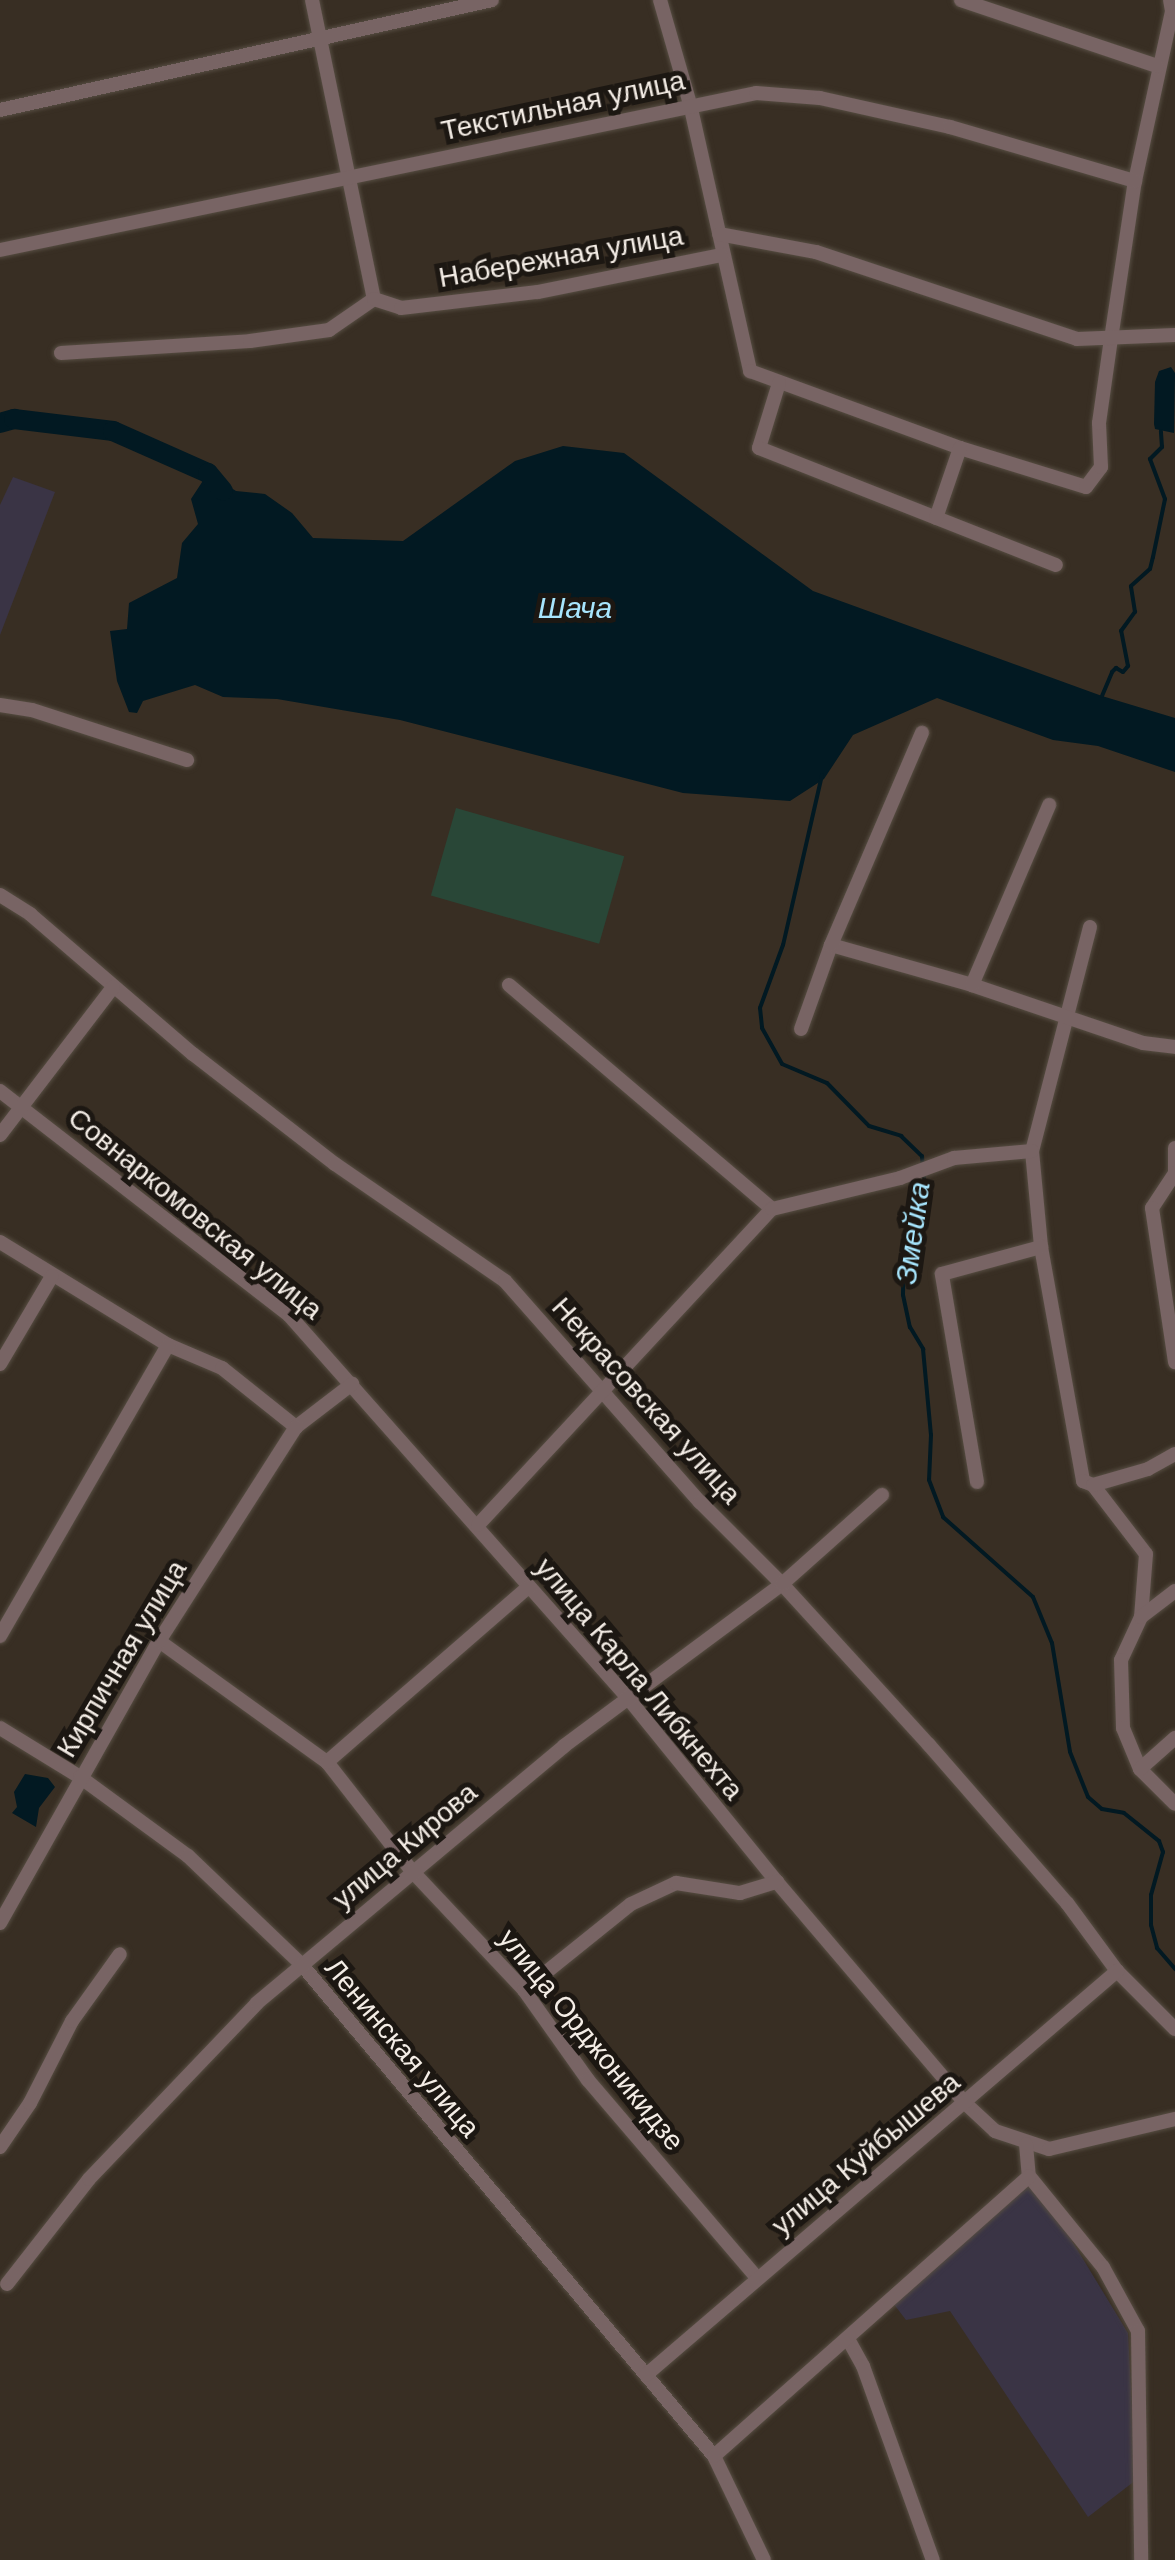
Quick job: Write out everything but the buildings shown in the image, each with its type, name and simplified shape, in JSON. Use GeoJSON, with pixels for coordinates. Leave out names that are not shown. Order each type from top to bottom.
{"type":"FeatureCollection","features":[{"type":"Feature","properties":{"kind":"street"},"geometry":{"type":"LineString","coordinates":[[61,354],[250,341],[329,330],[374,299],[312,0]]}},
{"type":"Feature","properties":{"kind":"street"},"geometry":{"type":"LineString","coordinates":[[0,110],[492,0]]}},
{"type":"Feature","properties":{"kind":"street"},"geometry":{"type":"LineString","coordinates":[[660,0],[690,104],[750,371],[960,448],[1086,487],[1101,467],[1099,423],[1111,339],[1135,181],[1172,11],[1170,0]]}},
{"type":"Feature","properties":{"kind":"street"},"geometry":{"type":"LineString","coordinates":[[961,0],[1157,66]]}},
{"type":"Feature","properties":{"kind":"street","name":"Текстильная улица"},"geometry":{"type":"LineString","coordinates":[[0,250],[756,93],[820,98],[950,127],[1135,181]]}},
{"type":"Feature","properties":{"kind":"street"},"geometry":{"type":"LineString","coordinates":[[718,234],[816,252],[1076,339],[1175,336]]}},
{"type":"Feature","properties":{"kind":"street","name":"Набережная улица"},"geometry":{"type":"LineString","coordinates":[[374,299],[400,308],[538,292],[722,254]]}},
{"type":"Feature","properties":{"kind":"street"},"geometry":{"type":"LineString","coordinates":[[779,383],[759,448],[1056,565]]}},
{"type":"Feature","properties":{"kind":"street"},"geometry":{"type":"LineString","coordinates":[[936,518],[960,448]]}},
{"type":"Feature","properties":{"kind":"street"},"geometry":{"type":"LineString","coordinates":[[0,705],[32,710],[187,760]]}},
{"type":"Feature","properties":{"kind":"street"},"geometry":{"type":"LineString","coordinates":[[801,1029],[831,945],[922,733]]}},
{"type":"Feature","properties":{"kind":"street"},"geometry":{"type":"LineString","coordinates":[[972,984],[1048,805]]}},
{"type":"Feature","properties":{"kind":"street","name":"Некрасовская улица"},"geometry":{"type":"LineString","coordinates":[[0,895],[30,914],[113,987],[335,1164],[505,1280],[700,1502],[782,1584],[1032,1862],[1117,1971],[1175,2029]]}},
{"type":"Feature","properties":{"kind":"street"},"geometry":{"type":"LineString","coordinates":[[1090,927],[1032,1151],[1041,1248],[1083,1481],[1093,1484],[1148,1469],[1175,1454]]}},
{"type":"Feature","properties":{"kind":"street"},"geometry":{"type":"LineString","coordinates":[[831,945],[972,984],[1144,1043],[1175,1047]]}},
{"type":"Feature","properties":{"kind":"street"},"geometry":{"type":"LineString","coordinates":[[509,985],[772,1209]]}},
{"type":"Feature","properties":{"kind":"street"},"geometry":{"type":"LineString","coordinates":[[0,1135],[113,987]]}},
{"type":"Feature","properties":{"kind":"street","name":"Совнаркомовская улица"},"geometry":{"type":"LineString","coordinates":[[0,1091],[289,1315],[352,1384]]}},
{"type":"Feature","properties":{"kind":"street"},"geometry":{"type":"LineString","coordinates":[[1175,1148],[1174,1173],[1152,1208],[1175,1362]]}},
{"type":"Feature","properties":{"kind":"street"},"geometry":{"type":"LineString","coordinates":[[478,1525],[772,1209],[900,1178],[946,1160],[1032,1151]]}},
{"type":"Feature","properties":{"kind":"street"},"geometry":{"type":"LineString","coordinates":[[0,1242],[168,1344],[222,1368],[296,1426],[352,1384]]}},
{"type":"Feature","properties":{"kind":"street"},"geometry":{"type":"LineString","coordinates":[[977,1482],[942,1274],[1041,1248]]}},
{"type":"Feature","properties":{"kind":"street"},"geometry":{"type":"LineString","coordinates":[[0,1364],[52,1276]]}},
{"type":"Feature","properties":{"kind":"street"},"geometry":{"type":"LineString","coordinates":[[0,1636],[168,1344]]}},
{"type":"Feature","properties":{"kind":"street","name":"улица Карла Либкнехта"},"geometry":{"type":"LineString","coordinates":[[352,1384],[628,1698],[965,2104],[995,2131],[1026,2144]]}},
{"type":"Feature","properties":{"kind":"street","name":"Кирпичная улица"},"geometry":{"type":"LineString","coordinates":[[0,1922],[159,1641],[296,1426]]}},
{"type":"Feature","properties":{"kind":"street"},"geometry":{"type":"LineString","coordinates":[[1093,1484],[1146,1554],[1141,1618],[1122,1660],[1124,1728],[1140,1769],[1175,1804]]}},
{"type":"Feature","properties":{"kind":"street","name":"улица Кирова"},"geometry":{"type":"LineString","coordinates":[[7,2284],[88,2179],[257,2002],[412,1871],[628,1698],[782,1584],[882,1495]]}},
{"type":"Feature","properties":{"kind":"street"},"geometry":{"type":"LineString","coordinates":[[328,1762],[528,1587]]}},
{"type":"Feature","properties":{"kind":"street"},"geometry":{"type":"LineString","coordinates":[[1141,1618],[1175,1591]]}},
{"type":"Feature","properties":{"kind":"street","name":"улица Орджоникидзе"},"geometry":{"type":"LineString","coordinates":[[159,1641],[328,1762],[412,1871],[524,1990],[588,2080],[756,2278]]}},
{"type":"Feature","properties":{"kind":"street","name":"Ленинская улица"},"geometry":{"type":"LineString","coordinates":[[0,1728],[80,1777],[188,1856],[302,1966],[714,2456],[764,2560]]}},
{"type":"Feature","properties":{"kind":"street"},"geometry":{"type":"LineString","coordinates":[[1140,1769],[1175,1738]]}},
{"type":"Feature","properties":{"kind":"street"},"geometry":{"type":"LineString","coordinates":[[524,1990],[631,1904],[676,1883],[740,1893],[777,1882]]}},
{"type":"Feature","properties":{"kind":"street"},"geometry":{"type":"LineString","coordinates":[[0,2147],[30,2103],[72,2020],[120,1954]]}},
{"type":"Feature","properties":{"kind":"street","name":"улица Куйбышева"},"geometry":{"type":"LineString","coordinates":[[646,2375],[1117,1971]]}},
{"type":"Feature","properties":{"kind":"street"},"geometry":{"type":"LineString","coordinates":[[1140,2560],[1138,2330],[1104,2267],[1029,2176],[1026,2144],[1049,2149],[1073,2146],[1175,2119]]}},
{"type":"Feature","properties":{"kind":"street"},"geometry":{"type":"LineString","coordinates":[[714,2456],[1029,2176]]}},
{"type":"Feature","properties":{"kind":"street"},"geometry":{"type":"LineString","coordinates":[[848,2340],[863,2366],[933,2560]]}},
{"type":"Feature","properties":{"kind":"shaded area"},"geometry":{"type":"Polygon","coordinates":[[[13,477],[55,492],[0,635],[0,505],[13,477]]]}},
{"type":"Feature","properties":{"kind":"shaded area"},"geometry":{"type":"Polygon","coordinates":[[[1035,2180],[1128,2333],[1136,2480],[1088,2517],[950,2311],[906,2320],[893,2303],[1035,2180]]]}},
{"type":"Feature","properties":{"kind":"green space"},"geometry":{"type":"Polygon","coordinates":[[[456,808],[624,856],[599,944],[431,895],[456,808]]]}},
{"type":"Feature","properties":{"kind":"water"},"geometry":{"type":"Polygon","coordinates":[[[1171,367],[1175,373],[1174,433],[1155,429],[1154,424],[1155,382],[1159,371],[1171,367]]]}},
{"type":"Feature","properties":{"kind":"water","name":"Шача"},"geometry":{"type":"Polygon","coordinates":[[[563,446],[624,453],[813,591],[1102,696],[1175,718],[1175,772],[1098,746],[1053,740],[937,698],[853,735],[824,779],[790,801],[683,793],[400,720],[277,699],[223,697],[195,685],[143,701],[137,713],[129,712],[117,681],[110,631],[127,629],[129,603],[177,578],[182,543],[198,524],[191,499],[208,473],[236,491],[265,494],[292,513],[313,538],[403,541],[515,461],[563,446]]]}},
{"type":"Feature","properties":{"kind":"water"},"geometry":{"type":"Polygon","coordinates":[[[25,1774],[48,1778],[55,1787],[39,1808],[36,1827],[12,1813],[17,1807],[14,1792],[25,1774]]]}},
{"type":"Feature","properties":{"kind":"waterway","name":"Шача"},"geometry":{"type":"LineString","coordinates":[[0,423],[14,419],[113,431],[208,473],[223,491]]}},
{"type":"Feature","properties":{"kind":"waterway"},"geometry":{"type":"LineString","coordinates":[[1102,696],[1112,672],[1116,668],[1123,672],[1128,666],[1121,631],[1135,612],[1131,586],[1150,569],[1153,557],[1165,499],[1150,459],[1162,447],[1161,431]]}},
{"type":"Feature","properties":{"kind":"waterway","name":"Змейка"},"geometry":{"type":"LineString","coordinates":[[822,775],[783,945],[760,1008],[762,1028],[782,1064],[827,1083],[869,1126],[901,1136],[922,1156],[925,1193],[904,1250],[903,1295],[910,1327],[923,1349],[931,1435],[929,1480],[943,1517],[1033,1597],[1052,1643],[1070,1752],[1088,1797],[1102,1809],[1124,1813],[1159,1841],[1163,1852],[1151,1895],[1151,1925],[1157,1948],[1175,1969]]}}]}
